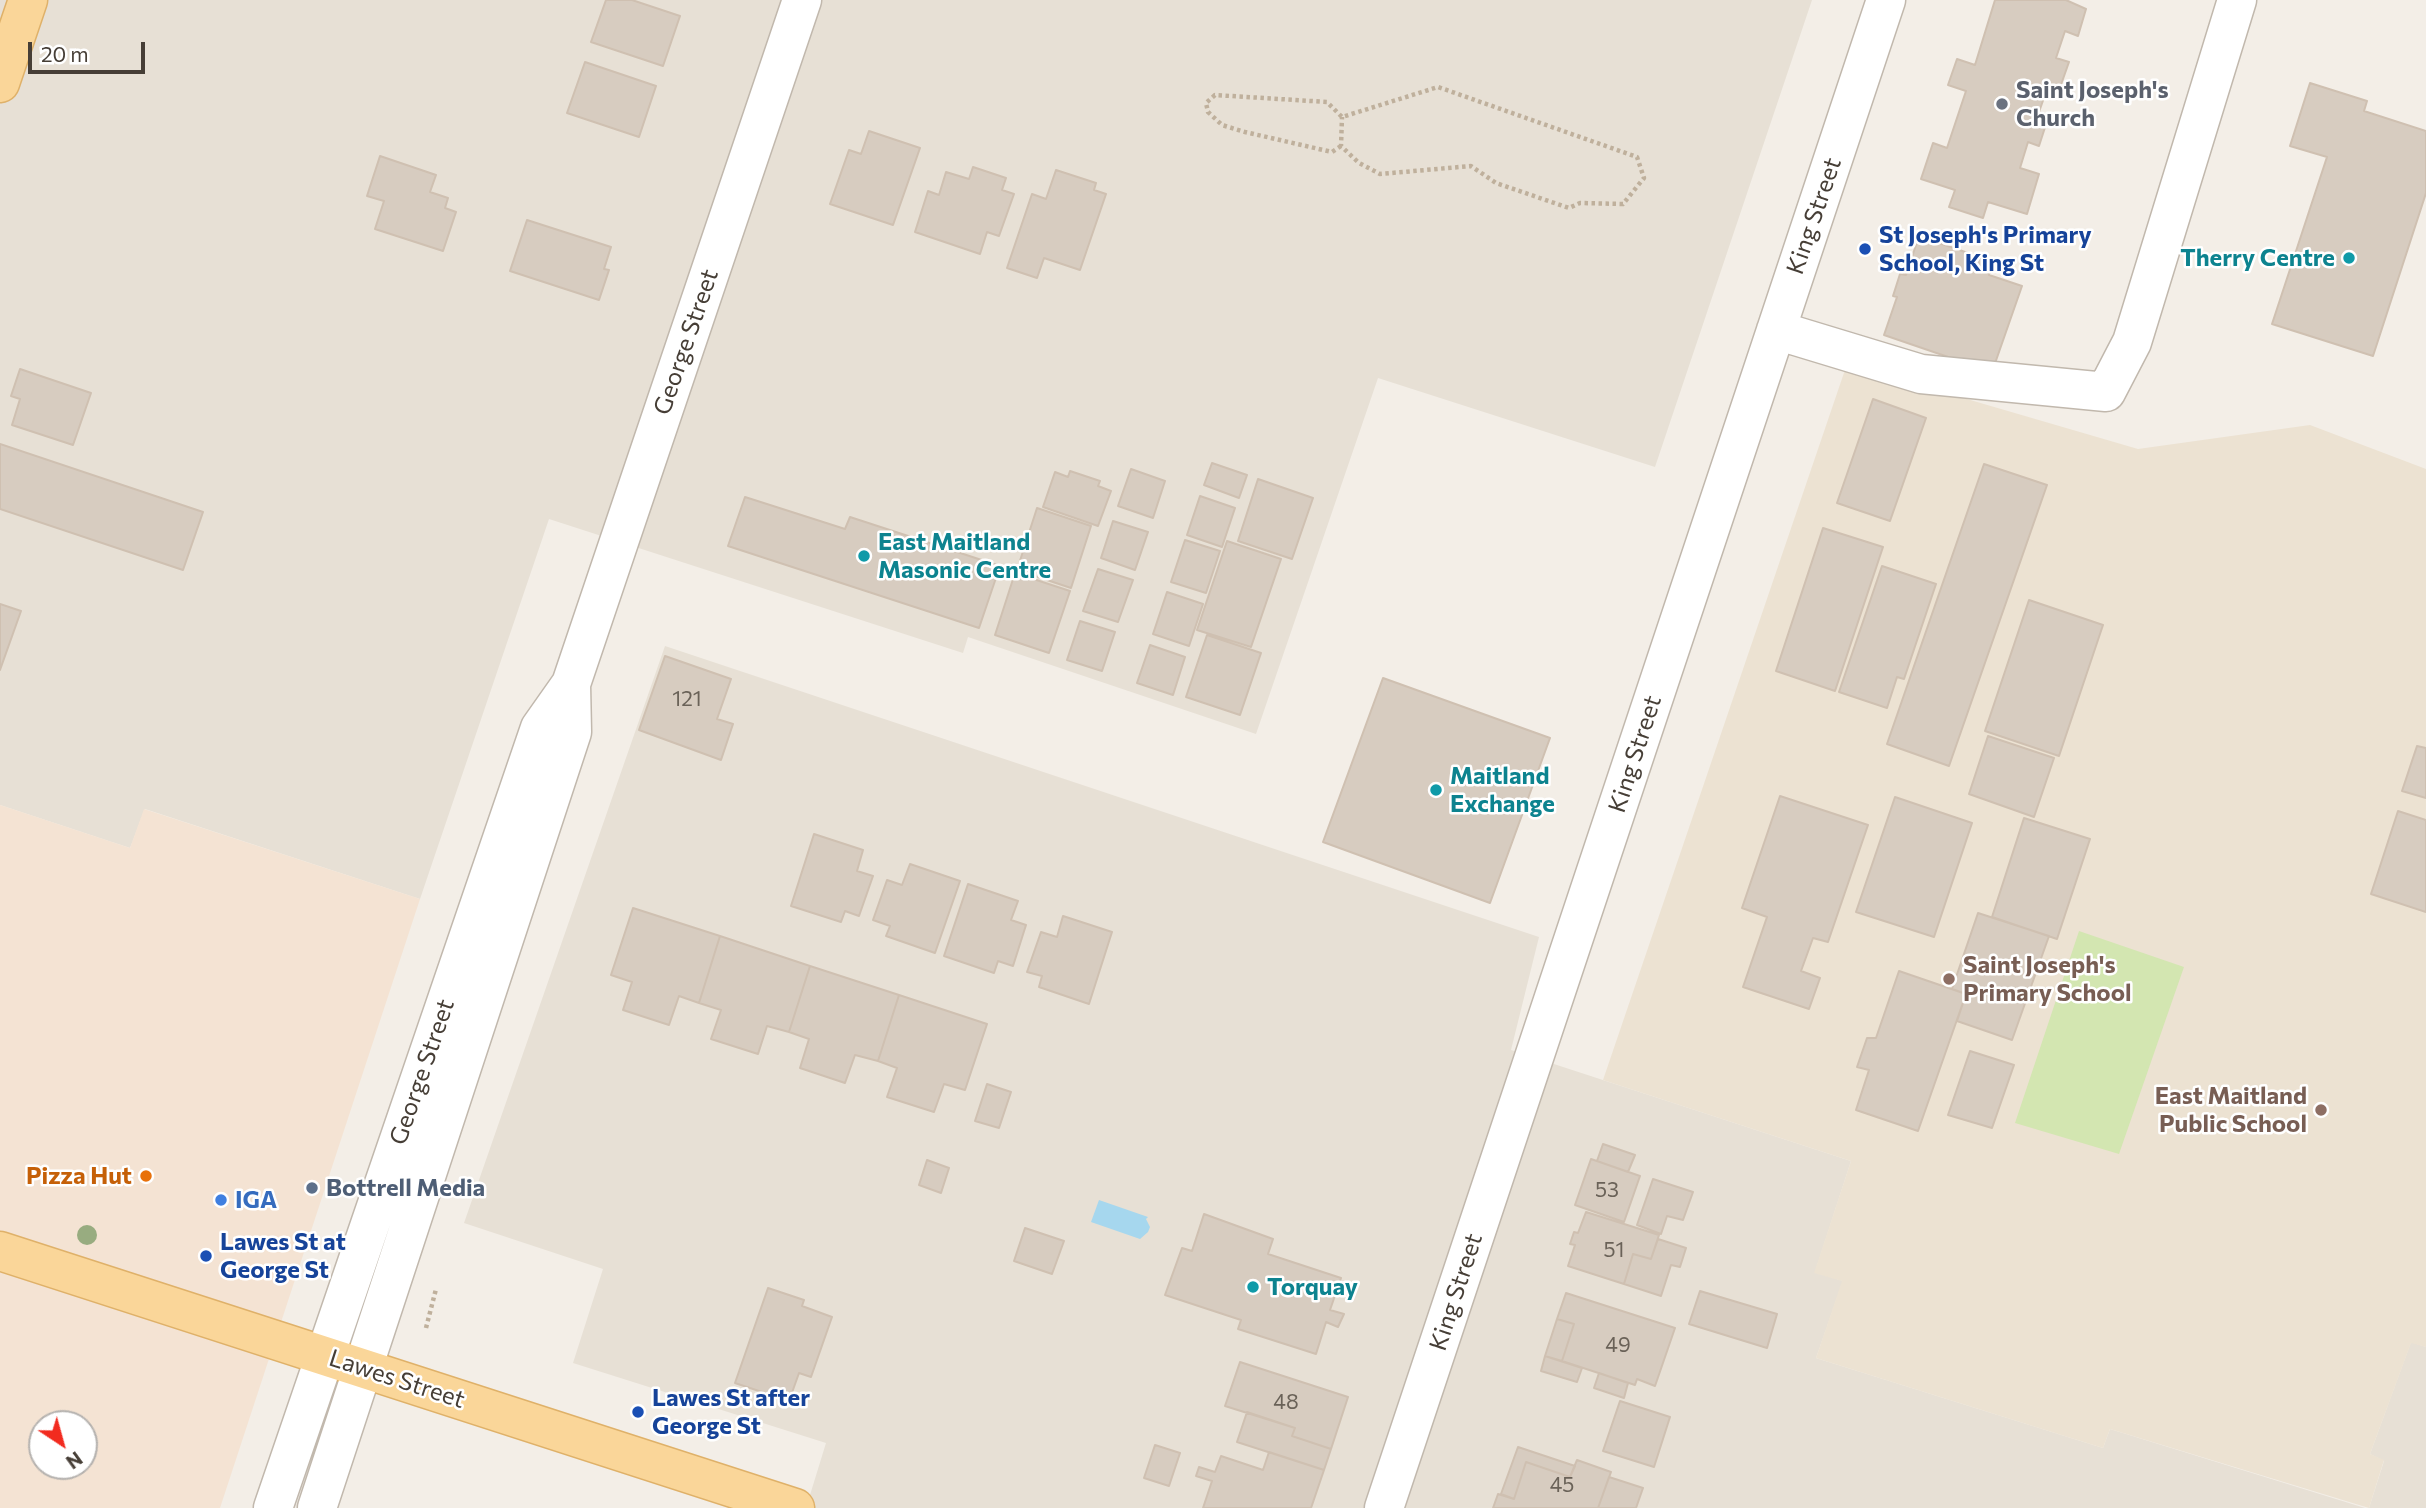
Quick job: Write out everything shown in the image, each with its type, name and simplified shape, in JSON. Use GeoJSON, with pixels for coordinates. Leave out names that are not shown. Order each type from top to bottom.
{"type":"FeatureCollection","features":[{"type":"Feature","properties":{"kind":"main road"},"geometry":{"type":"LineString","coordinates":[[0,83],[28,0]]}},
{"type":"Feature","properties":{"kind":"main road","name":"Lawes Street"},"geometry":{"type":"LineString","coordinates":[[0,1251],[794,1508]]}},
{"type":"Feature","properties":{"kind":"street","name":"George Street"},"geometry":{"type":"LineString","coordinates":[[273,1508],[540,728],[571,684],[802,0]]}},
{"type":"Feature","properties":{"kind":"street","name":"King Street"},"geometry":{"type":"LineString","coordinates":[[1384,1508],[1886,0]]}},
{"type":"Feature","properties":{"kind":"street"},"geometry":{"type":"LineString","coordinates":[[1776,330],[1921,374],[2106,393],[2132,342],[2236,0]]}},
{"type":"Feature","properties":{"kind":"street","name":"George Street"},"geometry":{"type":"LineString","coordinates":[[317,1508],[572,733],[571,684]]}},
{"type":"Feature","properties":{"kind":"path"},"geometry":{"type":"LineString","coordinates":[[1341,146],[1332,152],[1222,125],[1208,112],[1206,103],[1215,95],[1328,102],[1342,117],[1341,146],[1359,163],[1380,174],[1471,166],[1496,183],[1569,208],[1580,203],[1623,204],[1644,178],[1637,157],[1438,87],[1342,117]]}},
{"type":"Feature","properties":{"kind":"path"},"geometry":{"type":"LineString","coordinates":[[426,1328],[436,1289]]}},
{"type":"Feature","properties":{"kind":"shaded area"},"geometry":{"type":"Polygon","coordinates":[[[0,0],[1812,0],[1655,467],[1378,378],[1256,734],[968,637],[963,653],[549,519],[420,899],[145,809],[130,848],[0,805],[0,0]]]}},
{"type":"Feature","properties":{"kind":"shaded area","name":"Saint Joseph's Primary School"},"geometry":{"type":"Polygon","coordinates":[[[1847,364],[2138,449],[2310,425],[2426,469],[2426,1347],[2411,1343],[2370,1454],[2384,1460],[2369,1508],[2110,1429],[2103,1448],[1816,1358],[1842,1281],[1814,1273],[1851,1161],[1603,1080],[1847,364]]]}},
{"type":"Feature","properties":{"kind":"shaded area"},"geometry":{"type":"Polygon","coordinates":[[[665,646],[1539,937],[1511,1050],[1851,1161],[1815,1272],[1843,1281],[1816,1358],[2103,1448],[2110,1429],[2365,1508],[806,1508],[826,1443],[573,1363],[603,1269],[464,1223],[665,646]]]}},
{"type":"Feature","properties":{"kind":"shaded area"},"geometry":{"type":"Polygon","coordinates":[[[0,805],[130,848],[144,809],[420,899],[220,1508],[0,1508],[0,805]]]}},
{"type":"Feature","properties":{"kind":"shaded area"},"geometry":{"type":"Polygon","coordinates":[[[2411,1342],[2426,1347],[2426,1508],[2369,1508],[2384,1461],[2370,1454],[2411,1342]]]}},
{"type":"Feature","properties":{"kind":"green space"},"geometry":{"type":"Polygon","coordinates":[[[2079,931],[2184,967],[2119,1154],[2015,1123],[2079,931]]]}},
{"type":"Feature","properties":{"kind":"water"},"geometry":{"type":"Polygon","coordinates":[[[1099,1200],[1148,1217],[1148,1232],[1140,1239],[1091,1222],[1099,1200]]]}},
{"type":"Feature","properties":{"kind":"building"},"geometry":{"type":"Polygon","coordinates":[[[606,0],[632,0],[680,16],[663,66],[591,42],[606,0]]]}},
{"type":"Feature","properties":{"kind":"building","name":"Saint Joseph's Church"},"geometry":{"type":"Polygon","coordinates":[[[1995,0],[2066,0],[2086,9],[2078,36],[2065,31],[2056,58],[2069,62],[2057,96],[2046,92],[2039,112],[2049,115],[2039,146],[2028,142],[2020,168],[2039,174],[2027,214],[1988,202],[1983,218],[1949,207],[1955,190],[1921,179],[1933,143],[1947,148],[1966,91],[1948,85],[1957,59],[1975,65],[1995,0]]]}},
{"type":"Feature","properties":{"kind":"building"},"geometry":{"type":"Polygon","coordinates":[[[585,62],[656,86],[639,137],[567,113],[585,62]]]}},
{"type":"Feature","properties":{"kind":"building","name":"Therry Centre"},"geometry":{"type":"Polygon","coordinates":[[[2310,83],[2367,101],[2364,111],[2426,131],[2426,193],[2373,356],[2272,324],[2327,157],[2290,146],[2310,83]]]}},
{"type":"Feature","properties":{"kind":"building"},"geometry":{"type":"Polygon","coordinates":[[[869,131],[920,148],[893,225],[830,204],[849,150],[861,154],[869,131]]]}},
{"type":"Feature","properties":{"kind":"building"},"geometry":{"type":"Polygon","coordinates":[[[380,156],[436,175],[430,192],[448,198],[445,208],[456,212],[443,251],[375,229],[384,201],[367,196],[380,156]]]}},
{"type":"Feature","properties":{"kind":"building"},"geometry":{"type":"Polygon","coordinates":[[[973,167],[1006,178],[1002,190],[1014,194],[999,236],[987,232],[980,254],[915,232],[928,191],[939,195],[946,172],[969,179],[973,167]]]}},
{"type":"Feature","properties":{"kind":"building"},"geometry":{"type":"Polygon","coordinates":[[[1056,170],[1096,183],[1094,190],[1106,194],[1080,270],[1044,258],[1037,278],[1007,268],[1032,194],[1046,199],[1056,170]]]}},
{"type":"Feature","properties":{"kind":"building"},"geometry":{"type":"Polygon","coordinates":[[[527,220],[611,247],[604,269],[609,270],[599,300],[510,271],[527,220]]]}},
{"type":"Feature","properties":{"kind":"building"},"geometry":{"type":"Polygon","coordinates":[[[1919,236],[1994,262],[1989,275],[2022,286],[1992,372],[1884,335],[1897,297],[1893,296],[1900,274],[1906,275],[1919,236]]]}},
{"type":"Feature","properties":{"kind":"building"},"geometry":{"type":"Polygon","coordinates":[[[20,369],[91,393],[73,445],[12,425],[20,399],[11,396],[20,369]]]}},
{"type":"Feature","properties":{"kind":"building"},"geometry":{"type":"Polygon","coordinates":[[[1873,399],[1926,418],[1890,521],[1837,503],[1873,399]]]}},
{"type":"Feature","properties":{"kind":"building"},"geometry":{"type":"Polygon","coordinates":[[[0,444],[203,512],[183,570],[0,509],[0,444]]]}},
{"type":"Feature","properties":{"kind":"building"},"geometry":{"type":"Polygon","coordinates":[[[1212,463],[1247,475],[1239,498],[1204,485],[1212,463]]]}},
{"type":"Feature","properties":{"kind":"building"},"geometry":{"type":"Polygon","coordinates":[[[1984,464],[2047,485],[1949,766],[1887,744],[1984,464]]]}},
{"type":"Feature","properties":{"kind":"building"},"geometry":{"type":"Polygon","coordinates":[[[1131,469],[1165,481],[1153,518],[1118,506],[1131,469]]]}},
{"type":"Feature","properties":{"kind":"building"},"geometry":{"type":"Polygon","coordinates":[[[1070,471],[1100,481],[1098,486],[1111,491],[1098,526],[1043,507],[1055,472],[1068,477],[1070,471]]]}},
{"type":"Feature","properties":{"kind":"building"},"geometry":{"type":"Polygon","coordinates":[[[1258,479],[1313,498],[1292,559],[1238,541],[1258,479]]]}},
{"type":"Feature","properties":{"kind":"building"},"geometry":{"type":"Polygon","coordinates":[[[1200,496],[1235,508],[1222,547],[1187,535],[1200,496]]]}},
{"type":"Feature","properties":{"kind":"building","name":"East Maitland Masonic Centre"},"geometry":{"type":"Polygon","coordinates":[[[745,497],[845,529],[850,517],[1000,566],[979,628],[728,546],[745,497]]]}},
{"type":"Feature","properties":{"kind":"building"},"geometry":{"type":"Polygon","coordinates":[[[1037,508],[1091,526],[1071,588],[1017,570],[1037,508]]]}},
{"type":"Feature","properties":{"kind":"building"},"geometry":{"type":"Polygon","coordinates":[[[1113,521],[1148,532],[1135,570],[1101,558],[1113,521]]]}},
{"type":"Feature","properties":{"kind":"building"},"geometry":{"type":"Polygon","coordinates":[[[1823,528],[1883,547],[1835,691],[1776,671],[1823,528]]]}},
{"type":"Feature","properties":{"kind":"building"},"geometry":{"type":"Polygon","coordinates":[[[1185,540],[1220,551],[1206,593],[1171,582],[1185,540]]]}},
{"type":"Feature","properties":{"kind":"building"},"geometry":{"type":"Polygon","coordinates":[[[1227,541],[1281,559],[1251,647],[1197,630],[1227,541]]]}},
{"type":"Feature","properties":{"kind":"building"},"geometry":{"type":"Polygon","coordinates":[[[1882,566],[1936,584],[1904,679],[1897,677],[1887,708],[1839,692],[1882,566]]]}},
{"type":"Feature","properties":{"kind":"building"},"geometry":{"type":"Polygon","coordinates":[[[1098,569],[1133,580],[1118,622],[1083,611],[1098,569]]]}},
{"type":"Feature","properties":{"kind":"building"},"geometry":{"type":"Polygon","coordinates":[[[1015,573],[1070,591],[1049,653],[995,635],[1015,573]]]}},
{"type":"Feature","properties":{"kind":"building"},"geometry":{"type":"Polygon","coordinates":[[[1167,592],[1203,604],[1189,646],[1153,634],[1167,592]]]}},
{"type":"Feature","properties":{"kind":"building"},"geometry":{"type":"Polygon","coordinates":[[[2029,600],[2103,625],[2059,756],[1985,731],[2029,600]]]}},
{"type":"Feature","properties":{"kind":"building"},"geometry":{"type":"Polygon","coordinates":[[[0,604],[21,611],[0,670],[0,604]]]}},
{"type":"Feature","properties":{"kind":"building"},"geometry":{"type":"Polygon","coordinates":[[[1080,621],[1115,632],[1102,671],[1067,660],[1080,621]]]}},
{"type":"Feature","properties":{"kind":"building"},"geometry":{"type":"Polygon","coordinates":[[[1207,635],[1261,653],[1240,715],[1186,697],[1207,635]]]}},
{"type":"Feature","properties":{"kind":"building"},"geometry":{"type":"Polygon","coordinates":[[[1150,645],[1185,657],[1173,695],[1137,683],[1150,645]]]}},
{"type":"Feature","properties":{"kind":"building"},"geometry":{"type":"Polygon","coordinates":[[[665,656],[731,679],[717,719],[733,724],[721,760],[639,730],[665,656]]]}},
{"type":"Feature","properties":{"kind":"building","name":"Maitland Exchange"},"geometry":{"type":"Polygon","coordinates":[[[1383,678],[1550,738],[1490,903],[1323,842],[1383,678]]]}},
{"type":"Feature","properties":{"kind":"building"},"geometry":{"type":"Polygon","coordinates":[[[1988,736],[2054,758],[2034,817],[1969,794],[1988,736]]]}},
{"type":"Feature","properties":{"kind":"building"},"geometry":{"type":"Polygon","coordinates":[[[2417,746],[2426,748],[2426,798],[2402,791],[2417,746]]]}},
{"type":"Feature","properties":{"kind":"building"},"geometry":{"type":"Polygon","coordinates":[[[1780,796],[1868,825],[1828,942],[1813,938],[1801,971],[1820,978],[1809,1009],[1743,987],[1767,917],[1742,908],[1780,796]]]}},
{"type":"Feature","properties":{"kind":"building"},"geometry":{"type":"Polygon","coordinates":[[[1895,797],[1972,823],[1934,937],[1856,912],[1895,797]]]}},
{"type":"Feature","properties":{"kind":"building"},"geometry":{"type":"Polygon","coordinates":[[[2398,811],[2426,820],[2426,912],[2371,894],[2398,811]]]}},
{"type":"Feature","properties":{"kind":"building"},"geometry":{"type":"Polygon","coordinates":[[[2024,818],[2090,839],[2057,939],[1992,917],[2024,818]]]}},
{"type":"Feature","properties":{"kind":"building"},"geometry":{"type":"Polygon","coordinates":[[[814,834],[863,850],[857,871],[873,876],[859,916],[845,911],[841,922],[791,906],[814,834]]]}},
{"type":"Feature","properties":{"kind":"building"},"geometry":{"type":"Polygon","coordinates":[[[910,864],[960,881],[935,953],[886,936],[890,926],[873,920],[887,880],[902,885],[910,864]]]}},
{"type":"Feature","properties":{"kind":"building"},"geometry":{"type":"Polygon","coordinates":[[[968,884],[1018,901],[1011,920],[1026,925],[1013,966],[998,961],[994,973],[944,956],[968,884]]]}},
{"type":"Feature","properties":{"kind":"building"},"geometry":{"type":"Polygon","coordinates":[[[633,908],[720,936],[699,1003],[679,996],[669,1025],[623,1010],[632,982],[611,975],[633,908]]]}},
{"type":"Feature","properties":{"kind":"building"},"geometry":{"type":"Polygon","coordinates":[[[1978,913],[2049,936],[2012,1040],[1957,1021],[1966,994],[1952,989],[1978,913]]]}},
{"type":"Feature","properties":{"kind":"building"},"geometry":{"type":"Polygon","coordinates":[[[1063,916],[1112,932],[1089,1004],[1039,987],[1042,976],[1027,972],[1041,932],[1057,937],[1063,916]]]}},
{"type":"Feature","properties":{"kind":"building"},"geometry":{"type":"Polygon","coordinates":[[[720,936],[810,966],[789,1032],[767,1026],[758,1054],[711,1039],[721,1010],[699,1003],[720,936]]]}},
{"type":"Feature","properties":{"kind":"building"},"geometry":{"type":"Polygon","coordinates":[[[810,966],[899,995],[878,1061],[855,1055],[845,1083],[800,1068],[809,1039],[789,1032],[810,966]]]}},
{"type":"Feature","properties":{"kind":"building"},"geometry":{"type":"Polygon","coordinates":[[[1899,971],[1966,994],[1918,1131],[1856,1110],[1869,1070],[1857,1067],[1867,1038],[1876,1038],[1899,971]]]}},
{"type":"Feature","properties":{"kind":"building"},"geometry":{"type":"Polygon","coordinates":[[[899,995],[987,1024],[965,1090],[944,1084],[934,1112],[887,1097],[897,1068],[878,1061],[899,995]]]}},
{"type":"Feature","properties":{"kind":"building"},"geometry":{"type":"Polygon","coordinates":[[[1970,1051],[2014,1065],[1992,1128],[1948,1115],[1970,1051]]]}},
{"type":"Feature","properties":{"kind":"building"},"geometry":{"type":"Polygon","coordinates":[[[987,1084],[1011,1092],[999,1128],[975,1121],[987,1084]]]}},
{"type":"Feature","properties":{"kind":"building"},"geometry":{"type":"Polygon","coordinates":[[[1603,1144],[1635,1155],[1628,1172],[1597,1161],[1603,1144]]]}},
{"type":"Feature","properties":{"kind":"building"},"geometry":{"type":"Polygon","coordinates":[[[1591,1159],[1640,1176],[1624,1222],[1575,1205],[1591,1159]]]}},
{"type":"Feature","properties":{"kind":"building"},"geometry":{"type":"Polygon","coordinates":[[[927,1160],[949,1168],[941,1193],[919,1185],[927,1160]]]}},
{"type":"Feature","properties":{"kind":"building"},"geometry":{"type":"Polygon","coordinates":[[[1653,1179],[1693,1192],[1683,1220],[1667,1216],[1661,1234],[1637,1225],[1653,1179]]]}},
{"type":"Feature","properties":{"kind":"building"},"geometry":{"type":"Polygon","coordinates":[[[1586,1212],[1659,1235],[1651,1259],[1633,1254],[1624,1284],[1568,1266],[1575,1245],[1570,1244],[1574,1232],[1578,1233],[1586,1212]]]}},
{"type":"Feature","properties":{"kind":"building","name":"Torquay"},"geometry":{"type":"Polygon","coordinates":[[[1204,1214],[1273,1239],[1268,1254],[1341,1278],[1330,1310],[1344,1314],[1338,1327],[1326,1322],[1316,1354],[1238,1329],[1241,1320],[1165,1295],[1182,1248],[1192,1251],[1204,1214]]]}},
{"type":"Feature","properties":{"kind":"building"},"geometry":{"type":"Polygon","coordinates":[[[1025,1228],[1064,1241],[1052,1274],[1014,1261],[1025,1228]]]}},
{"type":"Feature","properties":{"kind":"building"},"geometry":{"type":"Polygon","coordinates":[[[1658,1239],[1686,1248],[1680,1267],[1671,1265],[1661,1296],[1624,1284],[1633,1254],[1651,1259],[1658,1239]]]}},
{"type":"Feature","properties":{"kind":"building"},"geometry":{"type":"Polygon","coordinates":[[[768,1288],[804,1300],[802,1306],[832,1317],[811,1377],[799,1373],[789,1401],[735,1383],[768,1288]]]}},
{"type":"Feature","properties":{"kind":"building"},"geometry":{"type":"Polygon","coordinates":[[[1700,1291],[1777,1314],[1767,1348],[1689,1324],[1700,1291]]]}},
{"type":"Feature","properties":{"kind":"building"},"geometry":{"type":"Polygon","coordinates":[[[1566,1293],[1675,1328],[1655,1386],[1637,1379],[1635,1385],[1562,1361],[1574,1324],[1557,1319],[1566,1293]]]}},
{"type":"Feature","properties":{"kind":"building"},"geometry":{"type":"Polygon","coordinates":[[[1557,1319],[1574,1324],[1562,1361],[1545,1356],[1557,1319]]]}},
{"type":"Feature","properties":{"kind":"building"},"geometry":{"type":"Polygon","coordinates":[[[1545,1356],[1582,1368],[1577,1382],[1541,1371],[1545,1356]]]}},
{"type":"Feature","properties":{"kind":"building"},"geometry":{"type":"Polygon","coordinates":[[[1240,1362],[1348,1397],[1331,1449],[1292,1436],[1295,1428],[1225,1406],[1240,1362]]]}},
{"type":"Feature","properties":{"kind":"building"},"geometry":{"type":"Polygon","coordinates":[[[1599,1373],[1628,1383],[1624,1398],[1594,1388],[1599,1373]]]}},
{"type":"Feature","properties":{"kind":"building"},"geometry":{"type":"Polygon","coordinates":[[[1620,1401],[1670,1417],[1654,1467],[1603,1451],[1620,1401]]]}},
{"type":"Feature","properties":{"kind":"building"},"geometry":{"type":"Polygon","coordinates":[[[1247,1412],[1295,1428],[1292,1436],[1331,1449],[1324,1470],[1237,1442],[1247,1412]]]}},
{"type":"Feature","properties":{"kind":"building"},"geometry":{"type":"Polygon","coordinates":[[[1155,1445],[1180,1453],[1169,1486],[1144,1478],[1155,1445]]]}},
{"type":"Feature","properties":{"kind":"building"},"geometry":{"type":"Polygon","coordinates":[[[1518,1447],[1575,1466],[1570,1477],[1526,1462],[1514,1499],[1501,1494],[1518,1447]]]}},
{"type":"Feature","properties":{"kind":"building"},"geometry":{"type":"Polygon","coordinates":[[[1269,1452],[1324,1470],[1311,1508],[1203,1508],[1212,1481],[1196,1476],[1199,1467],[1215,1472],[1221,1456],[1263,1470],[1269,1452]]]}},
{"type":"Feature","properties":{"kind":"building"},"geometry":{"type":"Polygon","coordinates":[[[1577,1460],[1611,1472],[1598,1508],[1493,1508],[1498,1494],[1514,1499],[1526,1462],[1570,1477],[1577,1460]]]}},
{"type":"Feature","properties":{"kind":"building"},"geometry":{"type":"Polygon","coordinates":[[[1609,1477],[1643,1488],[1636,1508],[1598,1508],[1609,1477]]]}},
{"type":"Feature","properties":{"kind":"place","name":"Saint Joseph's Church"},"geometry":{"type":"Point","coordinates":[2002,104]}},
{"type":"Feature","properties":{"kind":"place","name":"St Joseph's Primary School, King St"},"geometry":{"type":"Point","coordinates":[1865,249]}},
{"type":"Feature","properties":{"kind":"place","name":"Therry Centre"},"geometry":{"type":"Point","coordinates":[2349,258]}},
{"type":"Feature","properties":{"kind":"place","name":"East Maitland Masonic Centre"},"geometry":{"type":"Point","coordinates":[864,556]}},
{"type":"Feature","properties":{"kind":"place","name":"Maitland Exchange"},"geometry":{"type":"Point","coordinates":[1436,790]}},
{"type":"Feature","properties":{"kind":"place","name":"Saint Joseph's Primary School"},"geometry":{"type":"Point","coordinates":[1949,979]}},
{"type":"Feature","properties":{"kind":"place","name":"East Maitland Public School"},"geometry":{"type":"Point","coordinates":[2321,1110]}},
{"type":"Feature","properties":{"kind":"place","name":"Pizza Hut"},"geometry":{"type":"Point","coordinates":[146,1176]}},
{"type":"Feature","properties":{"kind":"place","name":"Bottrell Media"},"geometry":{"type":"Point","coordinates":[312,1188]}},
{"type":"Feature","properties":{"kind":"place","name":"IGA"},"geometry":{"type":"Point","coordinates":[221,1200]}},
{"type":"Feature","properties":{"kind":"place","name":"Lawes St at George St"},"geometry":{"type":"Point","coordinates":[206,1256]}},
{"type":"Feature","properties":{"kind":"place","name":"Torquay"},"geometry":{"type":"Point","coordinates":[1253,1287]}},
{"type":"Feature","properties":{"kind":"place","name":"Lawes St after George St"},"geometry":{"type":"Point","coordinates":[638,1412]}}]}
